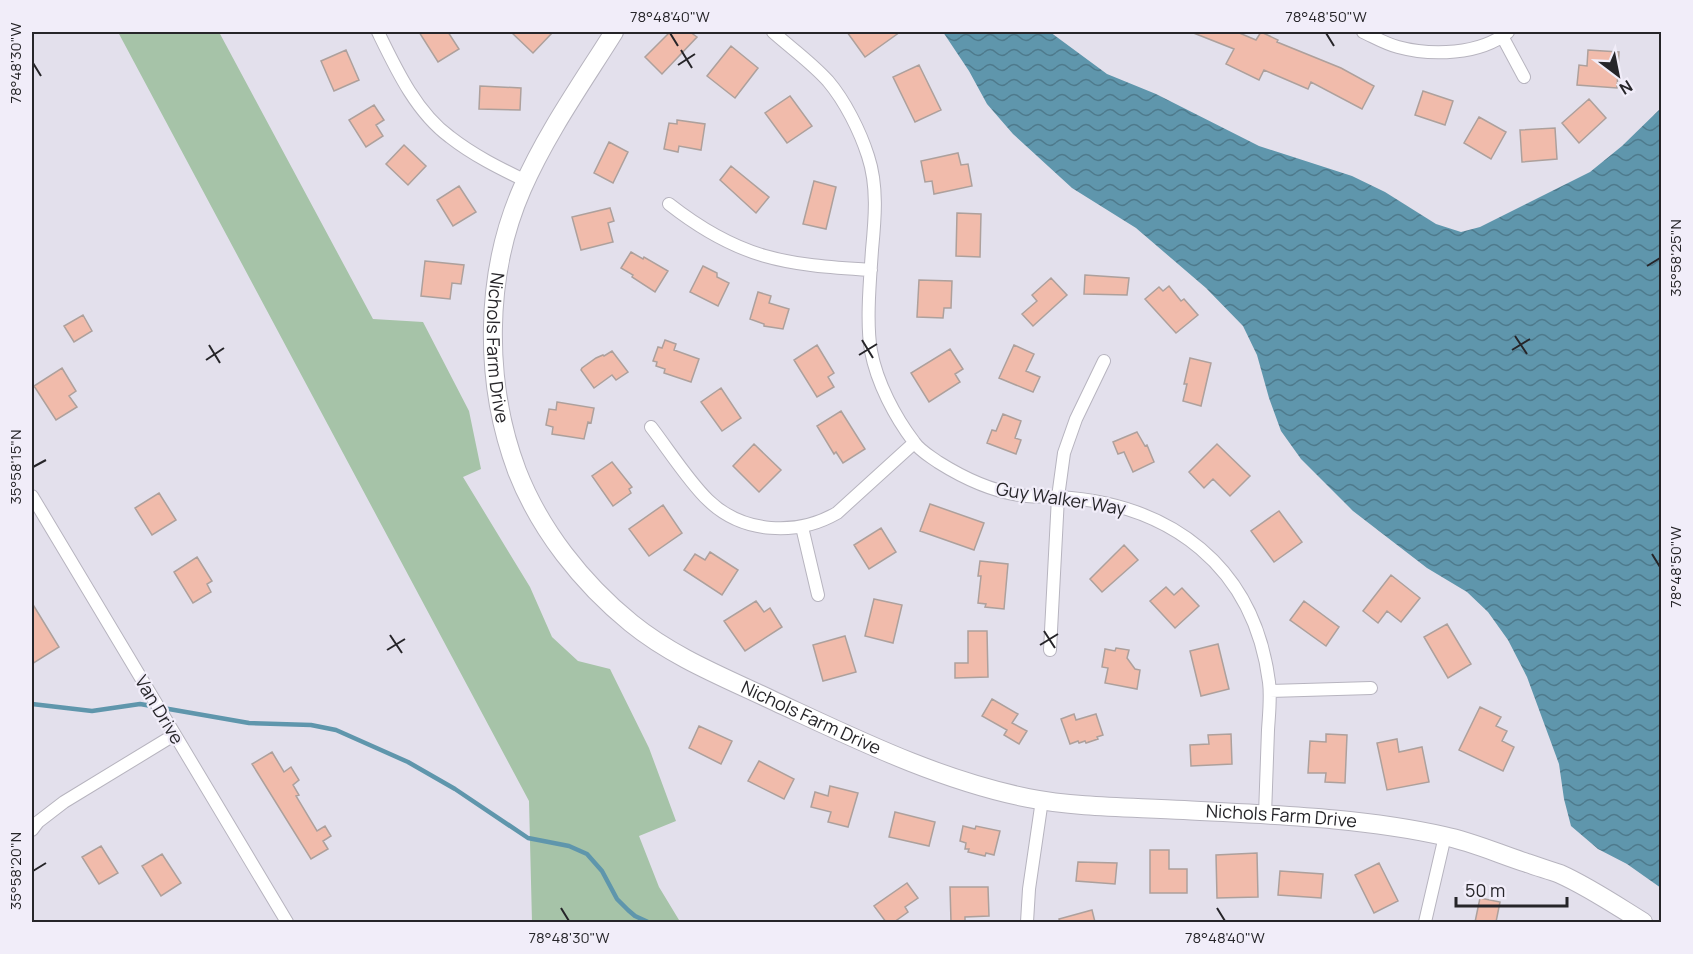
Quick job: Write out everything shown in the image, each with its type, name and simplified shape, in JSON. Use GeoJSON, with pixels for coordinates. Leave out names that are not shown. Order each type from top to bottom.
{"type":"FeatureCollection","features":[{"type":"Feature","properties":{"kind":"street"},"geometry":{"type":"LineString","coordinates":[[378,32],[408,88],[430,119],[448,136],[472,152],[525,181]]}},
{"type":"Feature","properties":{"kind":"street","name":"Nichols Farm Drive"},"geometry":{"type":"LineString","coordinates":[[614,32],[525,181],[501,257],[496,287],[493,353],[509,447],[530,498],[555,543],[571,563],[590,585],[630,622],[684,658],[900,758],[996,791],[1064,804],[1332,819],[1393,826],[1444,836],[1562,875],[1643,922]]}},
{"type":"Feature","properties":{"kind":"street","name":"Guy Walker Way"},"geometry":{"type":"LineString","coordinates":[[772,32],[830,83],[845,107],[868,156],[875,196],[871,270],[871,352],[885,394],[914,443],[956,473],[990,488],[1008,493],[1111,504],[1143,514],[1187,537],[1210,557],[1228,578],[1251,617],[1265,660],[1270,691],[1265,815]]}},
{"type":"Feature","properties":{"kind":"street"},"geometry":{"type":"LineString","coordinates":[[1363,32],[1395,46],[1416,51],[1462,50],[1481,45],[1505,34],[1524,77]]}},
{"type":"Feature","properties":{"kind":"street"},"geometry":{"type":"LineString","coordinates":[[669,204],[712,235],[754,254],[798,264],[871,270]]}},
{"type":"Feature","properties":{"kind":"street"},"geometry":{"type":"LineString","coordinates":[[1050,650],[1058,497],[1064,453],[1076,419],[1104,361]]}},
{"type":"Feature","properties":{"kind":"street"},"geometry":{"type":"LineString","coordinates":[[651,426],[707,500],[729,516],[764,527],[785,530],[825,520],[844,508],[914,443]]}},
{"type":"Feature","properties":{"kind":"street","name":"Van Drive"},"geometry":{"type":"LineString","coordinates":[[32,496],[287,922]]}},
{"type":"Feature","properties":{"kind":"street"},"geometry":{"type":"LineString","coordinates":[[802,527],[818,595]]}},
{"type":"Feature","properties":{"kind":"street"},"geometry":{"type":"LineString","coordinates":[[1270,691],[1371,688]]}},
{"type":"Feature","properties":{"kind":"street"},"geometry":{"type":"LineString","coordinates":[[32,830],[50,811],[174,735]]}},
{"type":"Feature","properties":{"kind":"street"},"geometry":{"type":"LineString","coordinates":[[1027,922],[1029,889],[1042,800]]}},
{"type":"Feature","properties":{"kind":"street"},"geometry":{"type":"LineString","coordinates":[[1425,922],[1444,836]]}},
{"type":"Feature","properties":{"kind":"green space"},"geometry":{"type":"Polygon","coordinates":[[[118,32],[219,32],[373,319],[423,322],[469,411],[481,469],[463,477],[530,587],[552,637],[578,661],[610,669],[649,748],[676,821],[639,836],[659,887],[679,920],[684,922],[532,922],[529,801],[118,32]]]}},
{"type":"Feature","properties":{"kind":"water"},"geometry":{"type":"Polygon","coordinates":[[[943,32],[1050,32],[1107,74],[1156,94],[1259,146],[1352,176],[1385,192],[1436,224],[1461,232],[1480,227],[1590,172],[1622,146],[1661,108],[1661,888],[1627,864],[1598,849],[1571,826],[1559,764],[1527,677],[1508,640],[1488,612],[1467,592],[1427,568],[1353,511],[1301,459],[1281,431],[1257,355],[1243,326],[1206,288],[1136,228],[1072,188],[1013,134],[987,104],[969,71],[943,32]]]}},
{"type":"Feature","properties":{"kind":"building"},"geometry":{"type":"Polygon","coordinates":[[[419,32],[448,32],[459,49],[438,62],[419,32]]]}},
{"type":"Feature","properties":{"kind":"building"},"geometry":{"type":"Polygon","coordinates":[[[511,32],[553,32],[533,53],[511,32]]]}},
{"type":"Feature","properties":{"kind":"building"},"geometry":{"type":"Polygon","coordinates":[[[670,32],[690,32],[697,37],[662,74],[645,57],[670,32]]]}},
{"type":"Feature","properties":{"kind":"building"},"geometry":{"type":"Polygon","coordinates":[[[847,32],[900,32],[865,57],[847,32]]]}},
{"type":"Feature","properties":{"kind":"building"},"geometry":{"type":"Polygon","coordinates":[[[1191,32],[1237,32],[1256,40],[1261,32],[1278,40],[1277,42],[1341,68],[1374,86],[1362,109],[1311,82],[1308,89],[1264,70],[1259,80],[1226,64],[1234,49],[1191,32]]]}},
{"type":"Feature","properties":{"kind":"building"},"geometry":{"type":"Polygon","coordinates":[[[731,46],[758,68],[735,98],[707,76],[731,46]]]}},
{"type":"Feature","properties":{"kind":"building"},"geometry":{"type":"Polygon","coordinates":[[[346,50],[359,80],[334,91],[321,61],[346,50]]]}},
{"type":"Feature","properties":{"kind":"building"},"geometry":{"type":"Polygon","coordinates":[[[1588,50],[1619,52],[1617,88],[1577,85],[1579,65],[1587,66],[1588,50]]]}},
{"type":"Feature","properties":{"kind":"building"},"geometry":{"type":"Polygon","coordinates":[[[919,65],[941,110],[915,122],[893,77],[919,65]]]}},
{"type":"Feature","properties":{"kind":"building"},"geometry":{"type":"Polygon","coordinates":[[[480,86],[521,88],[520,110],[479,109],[480,86]]]}},
{"type":"Feature","properties":{"kind":"building"},"geometry":{"type":"Polygon","coordinates":[[[1423,91],[1453,101],[1445,125],[1415,115],[1423,91]]]}},
{"type":"Feature","properties":{"kind":"building"},"geometry":{"type":"Polygon","coordinates":[[[790,96],[812,126],[787,143],[765,113],[790,96]]]}},
{"type":"Feature","properties":{"kind":"building"},"geometry":{"type":"Polygon","coordinates":[[[1589,99],[1606,118],[1579,143],[1562,123],[1589,99]]]}},
{"type":"Feature","properties":{"kind":"building"},"geometry":{"type":"Polygon","coordinates":[[[374,105],[384,120],[376,125],[383,136],[366,147],[349,120],[374,105]]]}},
{"type":"Feature","properties":{"kind":"building"},"geometry":{"type":"Polygon","coordinates":[[[1479,117],[1506,132],[1491,159],[1464,143],[1479,117]]]}},
{"type":"Feature","properties":{"kind":"building"},"geometry":{"type":"Polygon","coordinates":[[[677,120],[705,124],[701,150],[679,146],[678,152],[664,149],[669,123],[677,124],[677,120]]]}},
{"type":"Feature","properties":{"kind":"building"},"geometry":{"type":"Polygon","coordinates":[[[1555,128],[1557,159],[1522,162],[1520,130],[1555,128]]]}},
{"type":"Feature","properties":{"kind":"building"},"geometry":{"type":"Polygon","coordinates":[[[609,142],[628,152],[613,183],[594,173],[609,142]]]}},
{"type":"Feature","properties":{"kind":"building"},"geometry":{"type":"Polygon","coordinates":[[[404,145],[426,166],[408,185],[386,164],[404,145]]]}},
{"type":"Feature","properties":{"kind":"building"},"geometry":{"type":"Polygon","coordinates":[[[958,153],[961,165],[968,164],[972,186],[934,194],[932,181],[925,182],[921,161],[958,153]]]}},
{"type":"Feature","properties":{"kind":"building"},"geometry":{"type":"Polygon","coordinates":[[[731,166],[769,197],[756,213],[720,180],[731,166]]]}},
{"type":"Feature","properties":{"kind":"building"},"geometry":{"type":"Polygon","coordinates":[[[814,181],[836,187],[826,229],[803,224],[814,181]]]}},
{"type":"Feature","properties":{"kind":"building"},"geometry":{"type":"Polygon","coordinates":[[[459,186],[476,212],[453,226],[437,200],[459,186]]]}},
{"type":"Feature","properties":{"kind":"building"},"geometry":{"type":"Polygon","coordinates":[[[610,208],[614,221],[608,223],[613,242],[581,250],[572,217],[610,208]]]}},
{"type":"Feature","properties":{"kind":"building"},"geometry":{"type":"Polygon","coordinates":[[[957,213],[981,214],[980,257],[956,256],[957,213]]]}},
{"type":"Feature","properties":{"kind":"building"},"geometry":{"type":"Polygon","coordinates":[[[631,252],[668,271],[655,292],[621,268],[631,252]]]}},
{"type":"Feature","properties":{"kind":"building"},"geometry":{"type":"Polygon","coordinates":[[[425,261],[464,265],[461,284],[452,283],[450,299],[421,296],[425,261]]]}},
{"type":"Feature","properties":{"kind":"building"},"geometry":{"type":"Polygon","coordinates":[[[703,266],[717,273],[717,277],[729,283],[718,306],[690,292],[703,266]]]}},
{"type":"Feature","properties":{"kind":"building"},"geometry":{"type":"Polygon","coordinates":[[[1085,275],[1129,278],[1127,295],[1084,294],[1085,275]]]}},
{"type":"Feature","properties":{"kind":"building"},"geometry":{"type":"Polygon","coordinates":[[[1051,278],[1067,295],[1033,326],[1022,314],[1037,301],[1032,295],[1051,278]]]}},
{"type":"Feature","properties":{"kind":"building"},"geometry":{"type":"Polygon","coordinates":[[[919,280],[952,281],[951,308],[944,308],[943,318],[917,317],[919,280]]]}},
{"type":"Feature","properties":{"kind":"building"},"geometry":{"type":"Polygon","coordinates":[[[1169,286],[1181,301],[1184,299],[1198,315],[1176,333],[1145,299],[1159,287],[1163,291],[1169,286]]]}},
{"type":"Feature","properties":{"kind":"building"},"geometry":{"type":"Polygon","coordinates":[[[758,292],[771,296],[769,303],[789,309],[783,329],[764,326],[750,319],[758,292]]]}},
{"type":"Feature","properties":{"kind":"building"},"geometry":{"type":"Polygon","coordinates":[[[83,315],[92,331],[74,342],[64,326],[83,315]]]}},
{"type":"Feature","properties":{"kind":"building"},"geometry":{"type":"Polygon","coordinates":[[[665,340],[676,344],[674,350],[699,359],[691,382],[664,373],[665,369],[656,366],[657,362],[653,361],[658,347],[662,348],[665,340]]]}},
{"type":"Feature","properties":{"kind":"building"},"geometry":{"type":"Polygon","coordinates":[[[817,345],[834,373],[828,377],[834,387],[817,397],[794,360],[817,345]]]}},
{"type":"Feature","properties":{"kind":"building"},"geometry":{"type":"Polygon","coordinates":[[[1014,345],[1034,354],[1026,371],[1040,377],[1033,392],[999,378],[1014,345]]]}},
{"type":"Feature","properties":{"kind":"building"},"geometry":{"type":"Polygon","coordinates":[[[950,349],[963,369],[955,374],[960,382],[929,402],[911,373],[950,349]]]}},
{"type":"Feature","properties":{"kind":"building"},"geometry":{"type":"Polygon","coordinates":[[[612,351],[628,372],[616,380],[612,375],[594,388],[581,370],[596,358],[612,351]]]}},
{"type":"Feature","properties":{"kind":"building"},"geometry":{"type":"Polygon","coordinates":[[[1190,358],[1211,363],[1201,406],[1183,401],[1190,358]]]}},
{"type":"Feature","properties":{"kind":"building"},"geometry":{"type":"Polygon","coordinates":[[[62,368],[76,391],[69,396],[77,407],[56,420],[34,386],[62,368]]]}},
{"type":"Feature","properties":{"kind":"building"},"geometry":{"type":"Polygon","coordinates":[[[721,388],[741,418],[722,431],[701,402],[721,388]]]}},
{"type":"Feature","properties":{"kind":"building"},"geometry":{"type":"Polygon","coordinates":[[[557,402],[594,408],[584,439],[552,434],[553,427],[546,425],[549,409],[556,410],[557,402]]]}},
{"type":"Feature","properties":{"kind":"building"},"geometry":{"type":"Polygon","coordinates":[[[841,411],[865,449],[843,463],[836,452],[834,454],[817,426],[841,411]]]}},
{"type":"Feature","properties":{"kind":"building"},"geometry":{"type":"Polygon","coordinates":[[[1003,414],[1021,421],[1015,438],[1021,440],[1016,454],[987,443],[992,430],[996,431],[1003,414]]]}},
{"type":"Feature","properties":{"kind":"building"},"geometry":{"type":"Polygon","coordinates":[[[1137,432],[1145,446],[1147,445],[1154,462],[1133,472],[1124,452],[1118,454],[1113,442],[1137,432]]]}},
{"type":"Feature","properties":{"kind":"building"},"geometry":{"type":"Polygon","coordinates":[[[754,444],[781,470],[759,492],[733,466],[754,444]]]}},
{"type":"Feature","properties":{"kind":"building"},"geometry":{"type":"Polygon","coordinates":[[[1217,444],[1250,476],[1230,496],[1213,479],[1204,488],[1189,472],[1217,444]]]}},
{"type":"Feature","properties":{"kind":"building"},"geometry":{"type":"Polygon","coordinates":[[[612,462],[632,487],[629,489],[631,493],[613,506],[592,476],[612,462]]]}},
{"type":"Feature","properties":{"kind":"building"},"geometry":{"type":"Polygon","coordinates":[[[159,493],[176,520],[152,535],[135,508],[159,493]]]}},
{"type":"Feature","properties":{"kind":"building"},"geometry":{"type":"Polygon","coordinates":[[[930,504],[984,523],[974,550],[920,531],[930,504]]]}},
{"type":"Feature","properties":{"kind":"building"},"geometry":{"type":"Polygon","coordinates":[[[663,505],[682,533],[649,556],[629,529],[663,505]]]}},
{"type":"Feature","properties":{"kind":"building"},"geometry":{"type":"Polygon","coordinates":[[[1279,511],[1302,542],[1274,562],[1251,531],[1279,511]]]}},
{"type":"Feature","properties":{"kind":"building"},"geometry":{"type":"Polygon","coordinates":[[[881,528],[896,552],[869,569],[854,545],[881,528]]]}},
{"type":"Feature","properties":{"kind":"building"},"geometry":{"type":"Polygon","coordinates":[[[1124,545],[1138,560],[1102,592],[1090,579],[1124,545]]]}},
{"type":"Feature","properties":{"kind":"building"},"geometry":{"type":"Polygon","coordinates":[[[710,552],[738,570],[722,595],[684,570],[695,554],[705,560],[710,552]]]}},
{"type":"Feature","properties":{"kind":"building"},"geometry":{"type":"Polygon","coordinates":[[[197,557],[212,581],[207,584],[211,592],[193,603],[174,572],[197,557]]]}},
{"type":"Feature","properties":{"kind":"building"},"geometry":{"type":"Polygon","coordinates":[[[980,561],[1008,564],[1004,609],[985,607],[986,604],[978,603],[980,561]]]}},
{"type":"Feature","properties":{"kind":"building"},"geometry":{"type":"Polygon","coordinates":[[[1391,575],[1420,598],[1401,622],[1387,611],[1378,623],[1363,611],[1391,575]]]}},
{"type":"Feature","properties":{"kind":"building"},"geometry":{"type":"Polygon","coordinates":[[[1166,587],[1174,595],[1182,588],[1199,606],[1175,628],[1150,601],[1166,587]]]}},
{"type":"Feature","properties":{"kind":"building"},"geometry":{"type":"Polygon","coordinates":[[[874,599],[902,605],[893,643],[865,636],[874,599]]]}},
{"type":"Feature","properties":{"kind":"building"},"geometry":{"type":"Polygon","coordinates":[[[756,601],[764,612],[770,608],[782,627],[745,651],[724,621],[756,601]]]}},
{"type":"Feature","properties":{"kind":"building"},"geometry":{"type":"Polygon","coordinates":[[[1304,601],[1339,627],[1326,646],[1290,620],[1304,601]]]}},
{"type":"Feature","properties":{"kind":"building"},"geometry":{"type":"Polygon","coordinates":[[[32,603],[59,647],[32,664],[32,603]]]}},
{"type":"Feature","properties":{"kind":"building"},"geometry":{"type":"Polygon","coordinates":[[[1447,624],[1471,664],[1448,678],[1424,637],[1447,624]]]}},
{"type":"Feature","properties":{"kind":"building"},"geometry":{"type":"Polygon","coordinates":[[[968,631],[987,631],[988,677],[955,678],[955,663],[968,663],[968,631]]]}},
{"type":"Feature","properties":{"kind":"building"},"geometry":{"type":"Polygon","coordinates":[[[845,636],[856,672],[823,681],[813,645],[845,636]]]}},
{"type":"Feature","properties":{"kind":"building"},"geometry":{"type":"Polygon","coordinates":[[[1218,644],[1229,689],[1201,696],[1190,651],[1218,644]]]}},
{"type":"Feature","properties":{"kind":"building"},"geometry":{"type":"Polygon","coordinates":[[[1116,648],[1129,650],[1127,658],[1135,669],[1140,670],[1137,689],[1105,683],[1108,668],[1102,667],[1105,649],[1115,651],[1116,648]]]}},
{"type":"Feature","properties":{"kind":"building"},"geometry":{"type":"Polygon","coordinates":[[[992,699],[1018,714],[1012,723],[1027,731],[1019,744],[1004,735],[1007,730],[982,716],[992,699]]]}},
{"type":"Feature","properties":{"kind":"building"},"geometry":{"type":"Polygon","coordinates":[[[1480,707],[1501,717],[1496,726],[1507,731],[1502,741],[1514,747],[1503,771],[1459,750],[1480,707]]]}},
{"type":"Feature","properties":{"kind":"building"},"geometry":{"type":"Polygon","coordinates":[[[1074,714],[1076,720],[1096,714],[1103,735],[1086,743],[1078,741],[1070,744],[1061,719],[1074,714]]]}},
{"type":"Feature","properties":{"kind":"building"},"geometry":{"type":"Polygon","coordinates":[[[699,726],[732,741],[721,764],[689,748],[699,726]]]}},
{"type":"Feature","properties":{"kind":"building"},"geometry":{"type":"Polygon","coordinates":[[[1231,734],[1232,764],[1191,766],[1190,745],[1209,744],[1208,735],[1231,734]]]}},
{"type":"Feature","properties":{"kind":"building"},"geometry":{"type":"Polygon","coordinates":[[[1326,734],[1347,735],[1345,783],[1325,782],[1326,773],[1308,773],[1310,741],[1326,742],[1326,734]]]}},
{"type":"Feature","properties":{"kind":"building"},"geometry":{"type":"Polygon","coordinates":[[[1397,739],[1399,752],[1422,747],[1429,782],[1387,790],[1377,743],[1397,739]]]}},
{"type":"Feature","properties":{"kind":"building"},"geometry":{"type":"Polygon","coordinates":[[[272,752],[284,772],[291,767],[299,780],[293,785],[299,795],[296,796],[317,831],[325,826],[331,836],[323,841],[328,849],[311,859],[252,764],[272,752]]]}},
{"type":"Feature","properties":{"kind":"building"},"geometry":{"type":"Polygon","coordinates":[[[759,761],[794,779],[784,799],[748,781],[759,761]]]}},
{"type":"Feature","properties":{"kind":"building"},"geometry":{"type":"Polygon","coordinates":[[[830,786],[858,793],[848,827],[828,822],[831,812],[811,807],[815,792],[828,796],[830,786]]]}},
{"type":"Feature","properties":{"kind":"building"},"geometry":{"type":"Polygon","coordinates":[[[895,812],[935,822],[929,846],[889,837],[895,812]]]}},
{"type":"Feature","properties":{"kind":"building"},"geometry":{"type":"Polygon","coordinates":[[[963,826],[1000,831],[994,855],[986,853],[985,856],[968,852],[969,849],[965,849],[966,843],[960,841],[963,826]]]}},
{"type":"Feature","properties":{"kind":"building"},"geometry":{"type":"Polygon","coordinates":[[[101,846],[118,873],[99,884],[82,857],[101,846]]]}},
{"type":"Feature","properties":{"kind":"building"},"geometry":{"type":"Polygon","coordinates":[[[1150,850],[1169,850],[1169,869],[1187,869],[1187,893],[1150,893],[1150,850]]]}},
{"type":"Feature","properties":{"kind":"building"},"geometry":{"type":"Polygon","coordinates":[[[1257,853],[1258,897],[1217,898],[1216,855],[1257,853]]]}},
{"type":"Feature","properties":{"kind":"building"},"geometry":{"type":"Polygon","coordinates":[[[162,854],[181,883],[161,896],[142,866],[162,854]]]}},
{"type":"Feature","properties":{"kind":"building"},"geometry":{"type":"Polygon","coordinates":[[[1078,862],[1117,863],[1115,884],[1076,881],[1078,862]]]}},
{"type":"Feature","properties":{"kind":"building"},"geometry":{"type":"Polygon","coordinates":[[[1379,863],[1398,901],[1374,913],[1355,875],[1379,863]]]}},
{"type":"Feature","properties":{"kind":"building"},"geometry":{"type":"Polygon","coordinates":[[[1280,871],[1323,874],[1321,898],[1278,895],[1280,871]]]}},
{"type":"Feature","properties":{"kind":"building"},"geometry":{"type":"Polygon","coordinates":[[[907,883],[918,898],[905,907],[908,912],[894,922],[886,922],[874,906],[907,883]]]}},
{"type":"Feature","properties":{"kind":"building"},"geometry":{"type":"Polygon","coordinates":[[[950,887],[988,887],[989,916],[965,917],[965,921],[951,922],[950,887]]]}},
{"type":"Feature","properties":{"kind":"building"},"geometry":{"type":"Polygon","coordinates":[[[1480,898],[1500,902],[1496,922],[1475,922],[1480,898]]]}},
{"type":"Feature","properties":{"kind":"building"},"geometry":{"type":"Polygon","coordinates":[[[1092,910],[1095,922],[1060,922],[1059,919],[1092,910]]]}},
{"type":"Feature","properties":{"kind":"waterway"},"geometry":{"type":"LineString","coordinates":[[32,704],[92,711],[140,704],[249,723],[311,725],[336,730],[408,762],[455,789],[528,838],[569,846],[587,854],[602,871],[617,899],[635,916],[648,922]]}}]}
